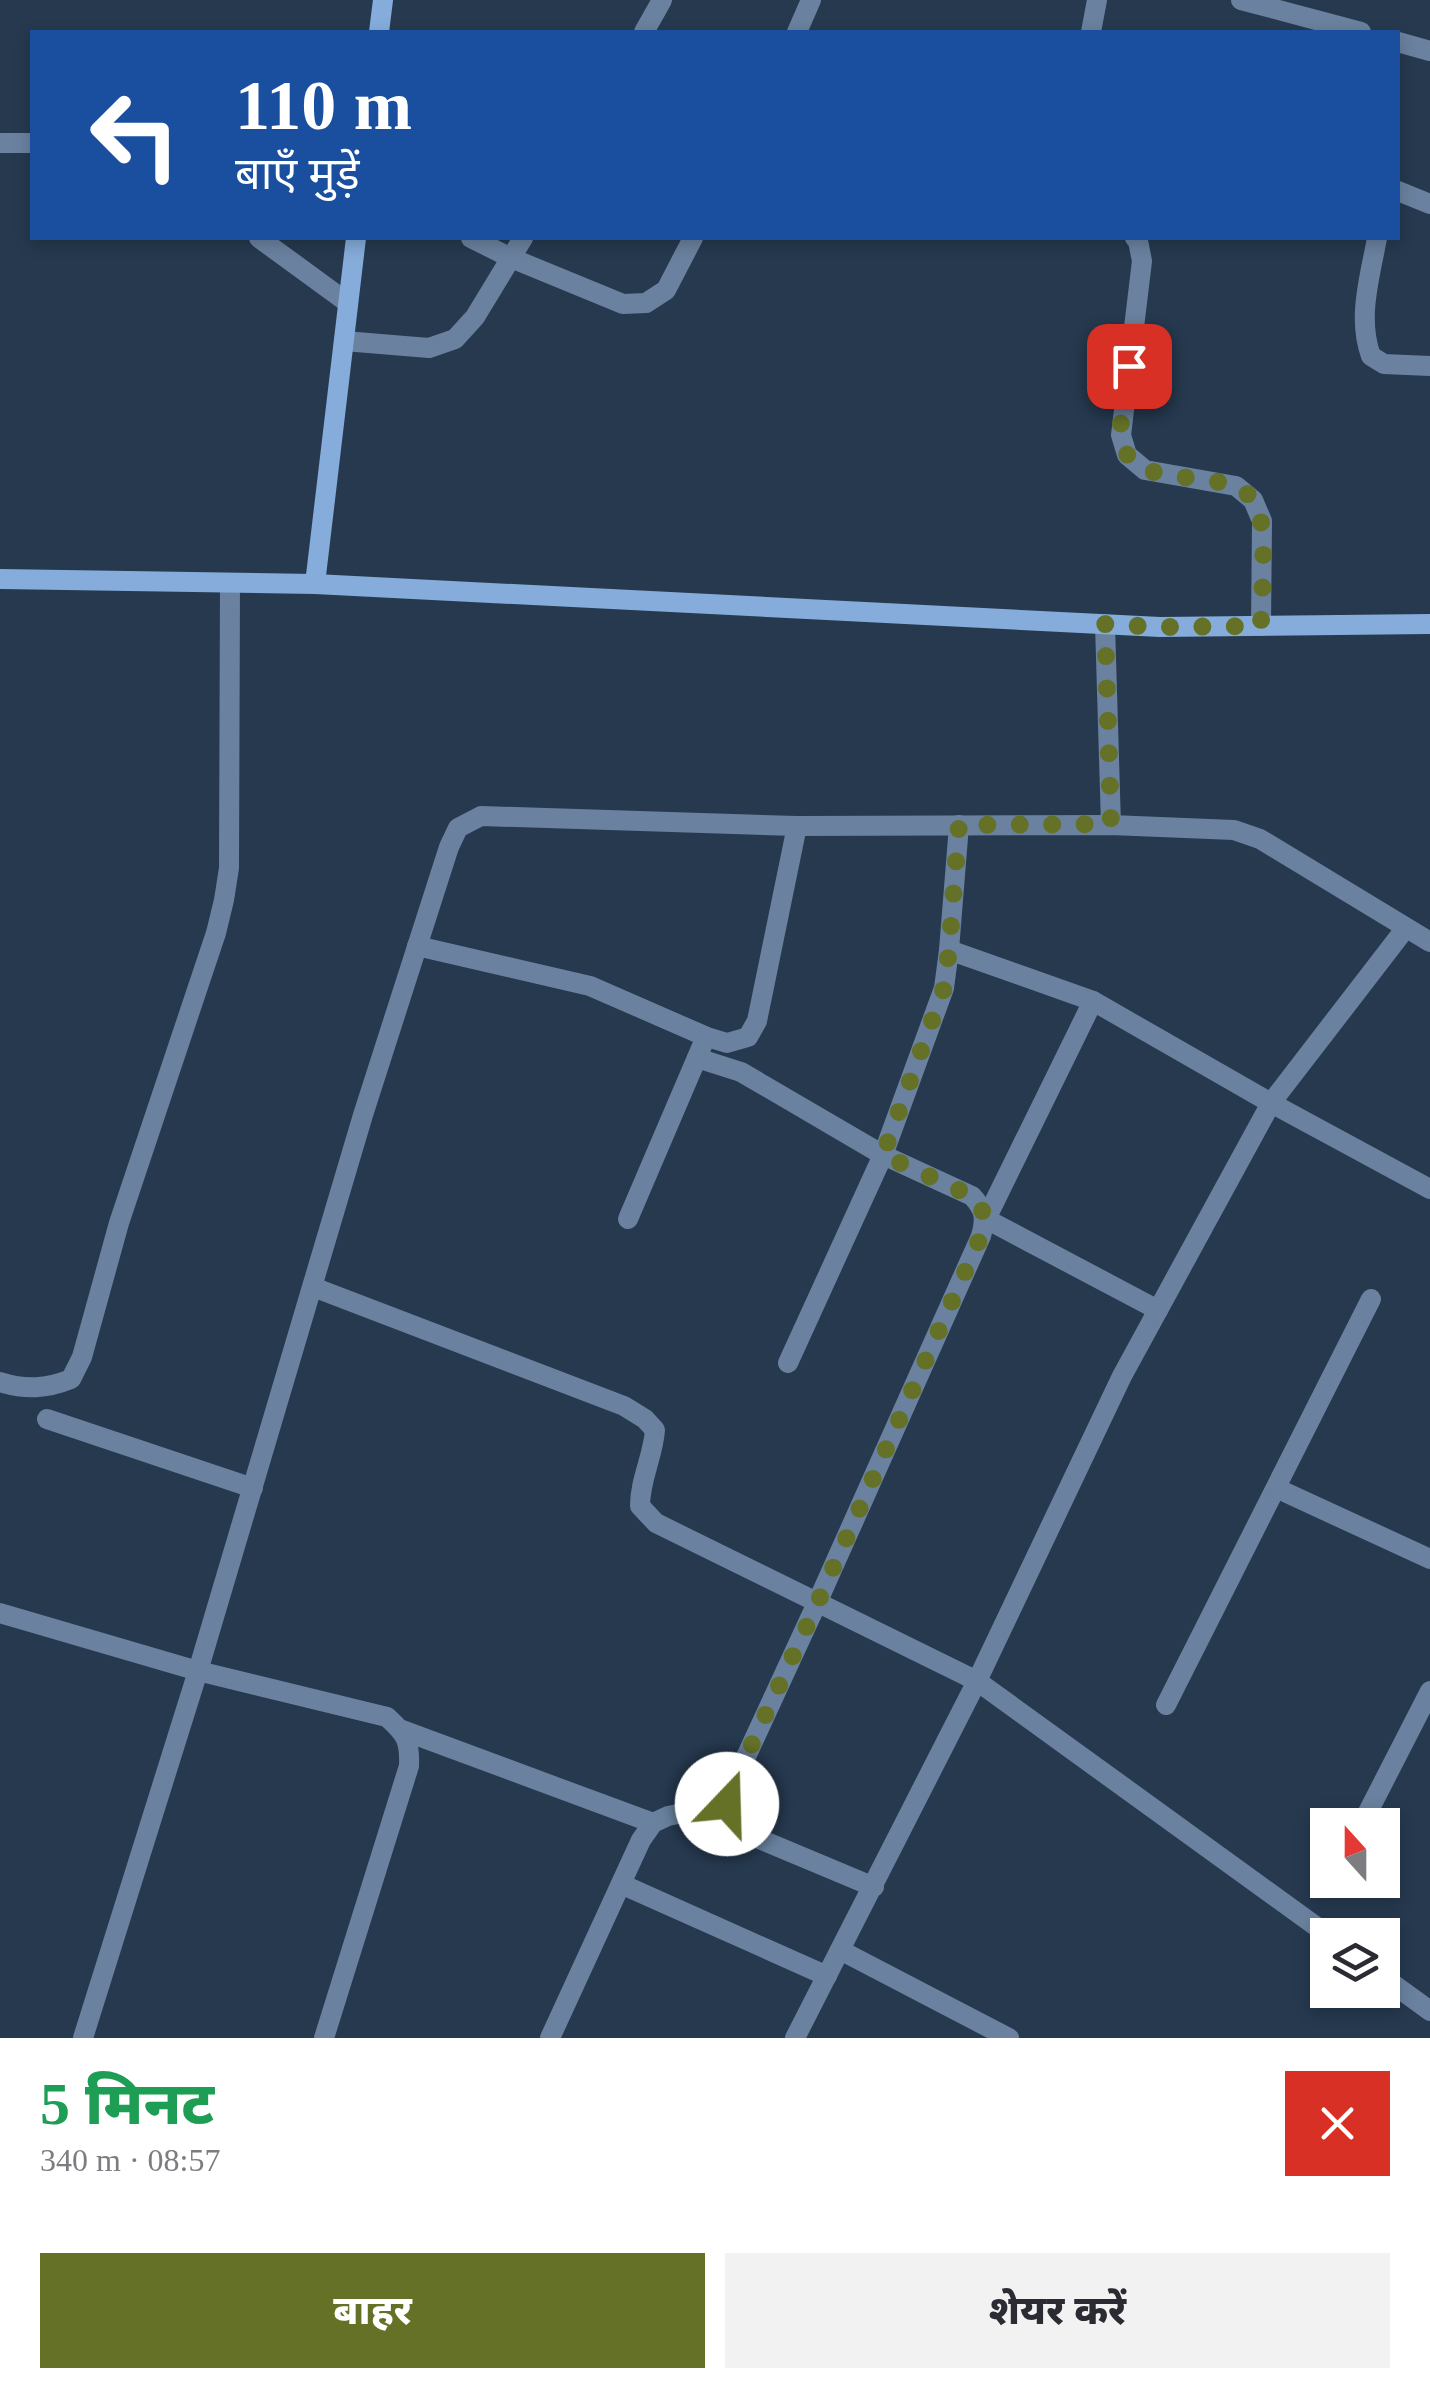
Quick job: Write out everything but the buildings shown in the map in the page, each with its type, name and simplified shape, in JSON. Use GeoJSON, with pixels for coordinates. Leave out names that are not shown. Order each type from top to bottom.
{"type":"FeatureCollection","features":[{"type":"Feature","properties":{"kind":"street"},"geometry":{"type":"LineString","coordinates":[[380,30],[383,0]]}},
{"type":"Feature","properties":{"kind":"street"},"geometry":{"type":"LineString","coordinates":[[645,30],[662,0]]}},
{"type":"Feature","properties":{"kind":"street"},"geometry":{"type":"LineString","coordinates":[[799,30],[811,0]]}},
{"type":"Feature","properties":{"kind":"street"},"geometry":{"type":"LineString","coordinates":[[1091,30],[1097,0]]}},
{"type":"Feature","properties":{"kind":"street"},"geometry":{"type":"LineString","coordinates":[[1241,0],[1354,30]]}},
{"type":"Feature","properties":{"kind":"street"},"geometry":{"type":"LineString","coordinates":[[1400,43],[1430,51]]}},
{"type":"Feature","properties":{"kind":"street"},"geometry":{"type":"LineString","coordinates":[[0,143],[30,142]]}},
{"type":"Feature","properties":{"kind":"street"},"geometry":{"type":"LineString","coordinates":[[1400,192],[1430,204]]}},
{"type":"Feature","properties":{"kind":"street"},"geometry":{"type":"LineString","coordinates":[[262,240],[348,303]]}},
{"type":"Feature","properties":{"kind":"street"},"geometry":{"type":"LineString","coordinates":[[315,584],[356,240]]}},
{"type":"Feature","properties":{"kind":"street"},"geometry":{"type":"LineString","coordinates":[[475,240],[623,304],[646,303],[666,290],[692,240]]}},
{"type":"Feature","properties":{"kind":"street"},"geometry":{"type":"LineString","coordinates":[[344,341],[429,348],[455,339],[475,316],[522,240]]}},
{"type":"Feature","properties":{"kind":"street"},"geometry":{"type":"LineString","coordinates":[[1137,240],[1142,261],[1120,435],[1127,456],[1145,470],[1236,486],[1254,500],[1262,521],[1261,626]]}},
{"type":"Feature","properties":{"kind":"street"},"geometry":{"type":"LineString","coordinates":[[1377,240],[1364,318],[1371,356],[1384,364],[1430,366]]}},
{"type":"Feature","properties":{"kind":"street"},"geometry":{"type":"LineString","coordinates":[[0,579],[315,584],[1160,627],[1426,626]]}},
{"type":"Feature","properties":{"kind":"street"},"geometry":{"type":"LineString","coordinates":[[0,1382],[22,1388],[50,1388],[71,1379],[82,1357],[119,1224],[216,932],[229,868],[230,583]]}},
{"type":"Feature","properties":{"kind":"street"},"geometry":{"type":"LineString","coordinates":[[1105,624],[1111,824]]}},
{"type":"Feature","properties":{"kind":"street"},"geometry":{"type":"LineString","coordinates":[[83,2038],[198,1671],[363,1115],[448,847],[458,828],[481,816],[798,826],[1111,824],[1234,830],[1260,838],[1430,942]]}},
{"type":"Feature","properties":{"kind":"street"},"geometry":{"type":"LineString","coordinates":[[788,1362],[883,1155],[944,988],[959,825]]}},
{"type":"Feature","properties":{"kind":"street"},"geometry":{"type":"LineString","coordinates":[[417,946],[590,986],[727,1042],[748,1037],[757,1021],[798,826]]}},
{"type":"Feature","properties":{"kind":"street"},"geometry":{"type":"LineString","coordinates":[[795,2038],[977,1682],[1122,1376],[1271,1102],[1405,928]]}},
{"type":"Feature","properties":{"kind":"street"},"geometry":{"type":"LineString","coordinates":[[949,950],[1093,1001],[1430,1189]]}},
{"type":"Feature","properties":{"kind":"street"},"geometry":{"type":"LineString","coordinates":[[874,1886],[740,1831],[730,1818],[727,1804],[986,1219],[1093,1001]]}},
{"type":"Feature","properties":{"kind":"street"},"geometry":{"type":"LineString","coordinates":[[628,1219],[706,1036]]}},
{"type":"Feature","properties":{"kind":"street"},"geometry":{"type":"LineString","coordinates":[[697,1058],[741,1072],[883,1155],[972,1196],[982,1206],[986,1219],[1158,1310]]}},
{"type":"Feature","properties":{"kind":"street"},"geometry":{"type":"LineString","coordinates":[[313,1287],[624,1406],[646,1419],[655,1430],[653,1451],[640,1486],[640,1506],[656,1523],[977,1682],[1310,1922]]}},
{"type":"Feature","properties":{"kind":"street"},"geometry":{"type":"LineString","coordinates":[[1166,1704],[1372,1299]]}},
{"type":"Feature","properties":{"kind":"street"},"geometry":{"type":"LineString","coordinates":[[47,1419],[253,1488]]}},
{"type":"Feature","properties":{"kind":"street"},"geometry":{"type":"LineString","coordinates":[[1276,1488],[1430,1559]]}},
{"type":"Feature","properties":{"kind":"street"},"geometry":{"type":"LineString","coordinates":[[0,1614],[198,1671],[387,1717],[402,1730],[652,1822]]}},
{"type":"Feature","properties":{"kind":"street"},"geometry":{"type":"LineString","coordinates":[[1370,1808],[1430,1691]]}},
{"type":"Feature","properties":{"kind":"street"},"geometry":{"type":"LineString","coordinates":[[324,2038],[408,1766],[410,1746],[402,1730]]}},
{"type":"Feature","properties":{"kind":"street"},"geometry":{"type":"LineString","coordinates":[[550,2038],[652,1822],[727,1804]]}},
{"type":"Feature","properties":{"kind":"street"},"geometry":{"type":"LineString","coordinates":[[620,1884],[827,1976]]}},
{"type":"Feature","properties":{"kind":"street"},"geometry":{"type":"LineString","coordinates":[[840,1950],[1008,2038]]}},
{"type":"Feature","properties":{"kind":"street"},"geometry":{"type":"LineString","coordinates":[[1400,1989],[1430,2011]]}},
{"type":"Feature","properties":{"kind":"route"},"geometry":{"type":"LineString","coordinates":[[727,1804],[986,1219],[982,1206],[972,1196],[883,1155],[944,988],[959,825],[1111,824],[1105,624],[1261,626],[1262,521],[1254,500],[1236,486],[1145,470],[1127,456],[1120,435],[1129,366]]}}]}
